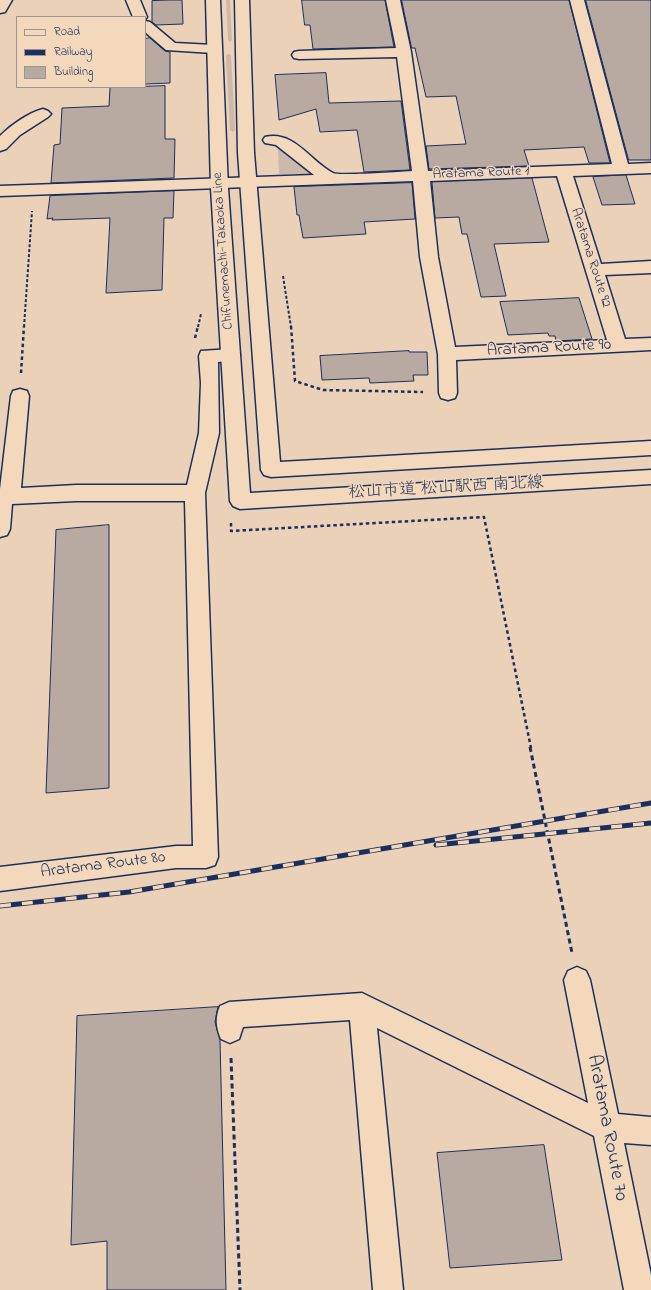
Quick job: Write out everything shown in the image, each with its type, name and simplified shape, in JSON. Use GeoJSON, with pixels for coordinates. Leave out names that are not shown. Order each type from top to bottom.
{"type":"FeatureCollection","features":[{"type":"Feature","properties":{"kind":"street"},"geometry":{"type":"LineString","coordinates":[[0,9],[5,0]]}},
{"type":"Feature","properties":{"kind":"street"},"geometry":{"type":"LineString","coordinates":[[133,0],[140,16]]}},
{"type":"Feature","properties":{"kind":"street","name":"Chifunemachi-Takaoka Line"},"geometry":{"type":"LineString","coordinates":[[213,0],[213,49],[218,184],[235,508]]}},
{"type":"Feature","properties":{"kind":"street","name":"Chifunemachi-Takaoka Line"},"geometry":{"type":"LineString","coordinates":[[242,0],[248,182],[271,470]]}},
{"type":"Feature","properties":{"kind":"street"},"geometry":{"type":"LineString","coordinates":[[0,191],[331,180],[421,175],[404,52],[393,0]]}},
{"type":"Feature","properties":{"kind":"street"},"geometry":{"type":"LineString","coordinates":[[577,0],[621,169]]}},
{"type":"Feature","properties":{"kind":"street"},"geometry":{"type":"LineString","coordinates":[[146,26],[171,47],[213,49],[243,47]]}},
{"type":"Feature","properties":{"kind":"street"},"geometry":{"type":"LineString","coordinates":[[299,55],[404,52]]}},
{"type":"Feature","properties":{"kind":"street"},"geometry":{"type":"LineString","coordinates":[[0,146],[21,126],[43,114]]}},
{"type":"Feature","properties":{"kind":"street"},"geometry":{"type":"LineString","coordinates":[[271,140],[280,140],[331,180]]}},
{"type":"Feature","properties":{"kind":"street","name":"Aratama Route 1"},"geometry":{"type":"LineString","coordinates":[[448,393],[447,354],[429,257],[421,175],[651,168]]}},
{"type":"Feature","properties":{"kind":"street","name":"Aratama Route 92"},"geometry":{"type":"LineString","coordinates":[[563,171],[618,345]]}},
{"type":"Feature","properties":{"kind":"street"},"geometry":{"type":"LineString","coordinates":[[594,270],[651,267]]}},
{"type":"Feature","properties":{"kind":"street","name":"Aratama Route 90"},"geometry":{"type":"LineString","coordinates":[[447,354],[651,344]]}},
{"type":"Feature","properties":{"kind":"street"},"geometry":{"type":"LineString","coordinates":[[4,497],[76,494],[194,493],[209,433],[210,383],[208,356],[226,355]]}},
{"type":"Feature","properties":{"kind":"street"},"geometry":{"type":"LineString","coordinates":[[0,529],[20,396]]}},
{"type":"Feature","properties":{"kind":"street","name":"松山市道 松山駅西 南北線"},"geometry":{"type":"LineString","coordinates":[[271,470],[651,448]]}},
{"type":"Feature","properties":{"kind":"street","name":"松山市道 松山駅西 南北線"},"geometry":{"type":"LineString","coordinates":[[235,508],[651,477]]}},
{"type":"Feature","properties":{"kind":"street","name":"Aratama Route 80"},"geometry":{"type":"LineString","coordinates":[[0,879],[176,857],[206,857],[198,566],[194,493]]}},
{"type":"Feature","properties":{"kind":"street","name":"Aratama Route 70"},"geometry":{"type":"LineString","coordinates":[[577,980],[637,1283]]}},
{"type":"Feature","properties":{"kind":"street"},"geometry":{"type":"LineString","coordinates":[[356,1007],[388,1290]]}},
{"type":"Feature","properties":{"kind":"street"},"geometry":{"type":"LineString","coordinates":[[230,1022],[356,1007],[606,1127],[651,1131]]}},
{"type":"Feature","properties":{"kind":"path"},"geometry":{"type":"LineString","coordinates":[[20,396],[33,190]]}},
{"type":"Feature","properties":{"kind":"path"},"geometry":{"type":"LineString","coordinates":[[202,310],[226,355]]}},
{"type":"Feature","properties":{"kind":"path"},"geometry":{"type":"LineString","coordinates":[[295,381],[323,390],[448,393]]}},
{"type":"Feature","properties":{"kind":"path"},"geometry":{"type":"LineString","coordinates":[[235,508],[231,532],[484,516],[577,980]]}},
{"type":"Feature","properties":{"kind":"path"},"geometry":{"type":"LineString","coordinates":[[230,1022],[240,1290]]}},
{"type":"Feature","properties":{"kind":"shaded area"},"geometry":{"type":"Polygon","coordinates":[[[226,0],[230,0],[232,40],[230,42],[228,40],[226,0]]]}},
{"type":"Feature","properties":{"kind":"shaded area"},"geometry":{"type":"Polygon","coordinates":[[[226,55],[231,55],[235,130],[233,132],[230,130],[226,55]]]}},
{"type":"Feature","properties":{"kind":"shaded area"},"geometry":{"type":"Polygon","coordinates":[[[278,149],[282,149],[314,174],[279,174],[278,149]]]}},
{"type":"Feature","properties":{"kind":"building"},"geometry":{"type":"Polygon","coordinates":[[[182,0],[183,24],[156,25],[152,22],[152,1],[182,0]]]}},
{"type":"Feature","properties":{"kind":"building"},"geometry":{"type":"Polygon","coordinates":[[[302,0],[385,0],[394,47],[313,49],[310,25],[305,25],[302,0]]]}},
{"type":"Feature","properties":{"kind":"building"},"geometry":{"type":"Polygon","coordinates":[[[402,0],[569,0],[610,163],[589,163],[584,147],[524,150],[529,166],[429,169],[426,146],[466,144],[456,96],[426,97],[415,48],[412,48],[402,0]]]}},
{"type":"Feature","properties":{"kind":"building"},"geometry":{"type":"Polygon","coordinates":[[[586,0],[651,0],[651,160],[629,160],[586,0]]]}},
{"type":"Feature","properties":{"kind":"building"},"geometry":{"type":"Polygon","coordinates":[[[150,38],[165,51],[170,52],[170,83],[146,84],[146,39],[150,38]]]}},
{"type":"Feature","properties":{"kind":"building"},"geometry":{"type":"Polygon","coordinates":[[[326,73],[329,103],[401,101],[410,170],[364,172],[357,130],[320,132],[316,109],[279,120],[275,75],[326,73]]]}},
{"type":"Feature","properties":{"kind":"building"},"geometry":{"type":"Polygon","coordinates":[[[165,86],[165,139],[175,139],[174,178],[51,183],[54,145],[60,144],[62,108],[109,106],[110,88],[146,88],[146,87],[165,86]]]}},
{"type":"Feature","properties":{"kind":"building"},"geometry":{"type":"Polygon","coordinates":[[[626,175],[635,204],[602,205],[593,177],[626,175]]]}},
{"type":"Feature","properties":{"kind":"building"},"geometry":{"type":"Polygon","coordinates":[[[532,178],[549,242],[494,244],[506,296],[481,297],[467,234],[462,234],[459,217],[435,218],[432,182],[532,178]]]}},
{"type":"Feature","properties":{"kind":"building"},"geometry":{"type":"Polygon","coordinates":[[[412,183],[415,219],[364,222],[366,234],[303,238],[299,215],[297,215],[294,187],[412,183]]]}},
{"type":"Feature","properties":{"kind":"building"},"geometry":{"type":"Polygon","coordinates":[[[174,191],[173,218],[164,218],[162,290],[106,293],[110,218],[47,219],[50,196],[174,191]]]}},
{"type":"Feature","properties":{"kind":"building"},"geometry":{"type":"Polygon","coordinates":[[[579,298],[592,339],[556,341],[555,336],[549,336],[548,333],[508,335],[500,302],[579,298]]]}},
{"type":"Feature","properties":{"kind":"building"},"geometry":{"type":"Polygon","coordinates":[[[409,351],[427,352],[428,375],[413,375],[414,381],[370,383],[369,378],[322,380],[320,356],[409,351]]]}},
{"type":"Feature","properties":{"kind":"building"},"geometry":{"type":"Polygon","coordinates":[[[109,525],[109,788],[46,793],[56,530],[109,525]]]}},
{"type":"Feature","properties":{"kind":"building"},"geometry":{"type":"Polygon","coordinates":[[[218,1007],[215,1022],[220,1040],[226,1290],[107,1290],[107,1241],[71,1245],[77,1016],[218,1007]]]}},
{"type":"Feature","properties":{"kind":"building"},"geometry":{"type":"Polygon","coordinates":[[[544,1145],[562,1260],[450,1268],[437,1153],[544,1145]]]}},
{"type":"Feature","properties":{"kind":"railway"},"geometry":{"type":"LineString","coordinates":[[0,906],[129,892],[651,803]]}},
{"type":"Feature","properties":{"kind":"railway"},"geometry":{"type":"LineString","coordinates":[[436,845],[651,823]]}}]}
